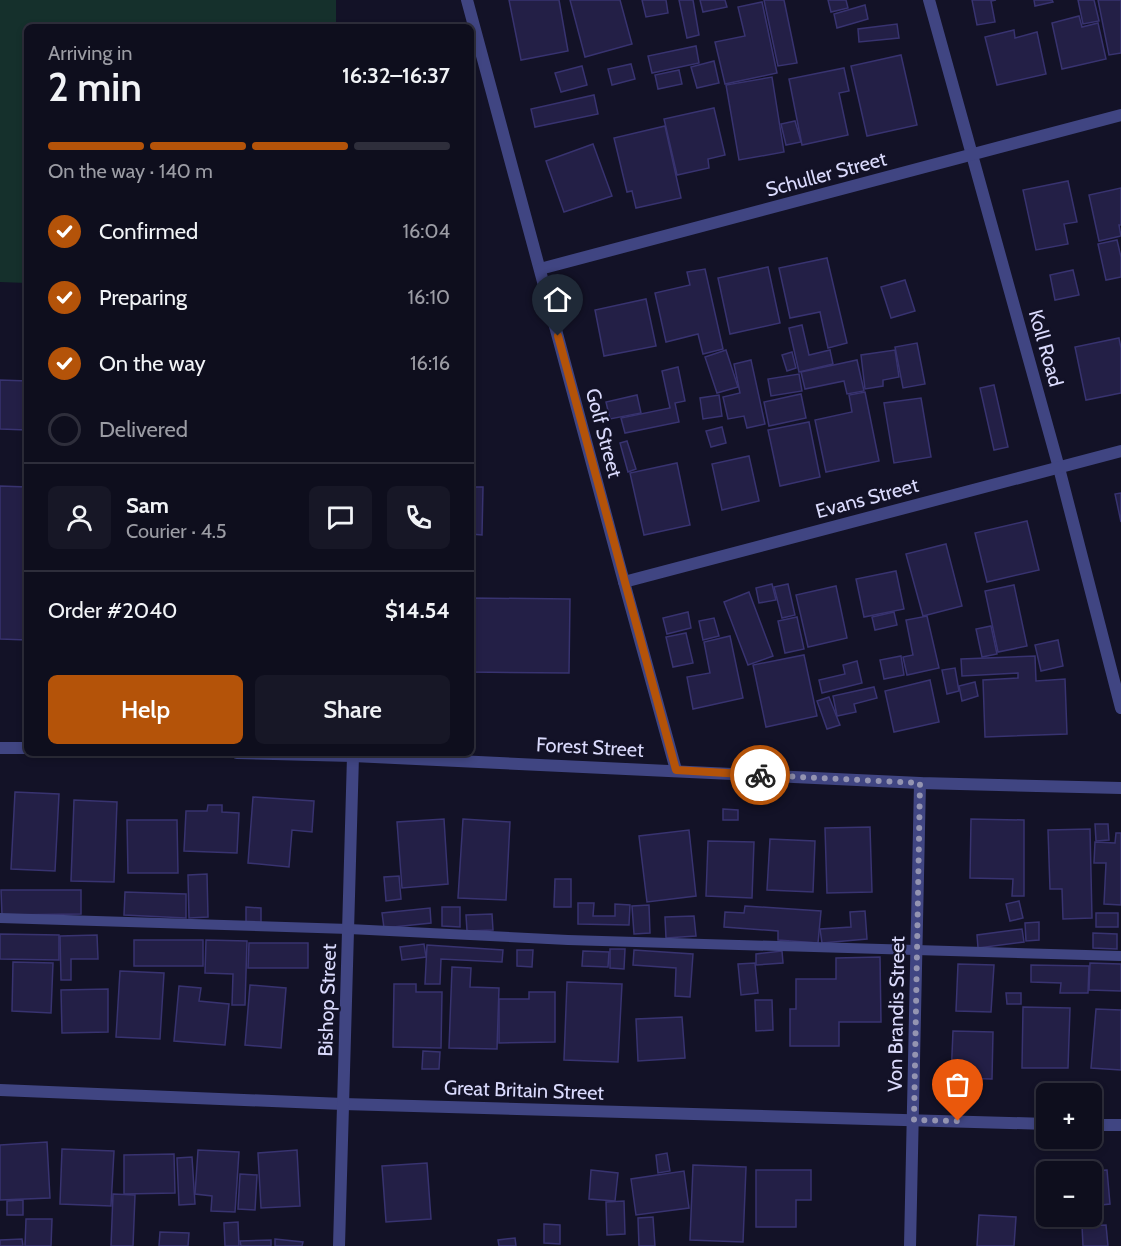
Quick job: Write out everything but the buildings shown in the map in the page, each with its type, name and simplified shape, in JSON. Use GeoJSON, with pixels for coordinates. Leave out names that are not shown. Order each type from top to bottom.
{"type":"FeatureCollection","features":[{"type":"Feature","properties":{"kind":"street","name":"Golf Street"},"geometry":{"type":"LineString","coordinates":[[467,0],[474,24]]}},
{"type":"Feature","properties":{"kind":"street","name":"Koll Road"},"geometry":{"type":"LineString","coordinates":[[928,0],[1059,468],[1121,708]]}},
{"type":"Feature","properties":{"kind":"street","name":"Golf Street"},"geometry":{"type":"LineString","coordinates":[[474,26],[676,770]]}},
{"type":"Feature","properties":{"kind":"street","name":"Schuller Street"},"geometry":{"type":"LineString","coordinates":[[540,269],[1121,115]]}},
{"type":"Feature","properties":{"kind":"street","name":"Evans Street"},"geometry":{"type":"LineString","coordinates":[[624,582],[1121,451]]}},
{"type":"Feature","properties":{"kind":"street"},"geometry":{"type":"LineString","coordinates":[[0,748],[24,748]]}},
{"type":"Feature","properties":{"kind":"street","name":"Forest Street"},"geometry":{"type":"LineString","coordinates":[[353,756],[920,783],[1121,788]]}},
{"type":"Feature","properties":{"kind":"street","name":"Bishop Street"},"geometry":{"type":"LineString","coordinates":[[339,1246],[353,756]]}},
{"type":"Feature","properties":{"kind":"street","name":"Von Brandis Street"},"geometry":{"type":"LineString","coordinates":[[910,1246],[920,783]]}},
{"type":"Feature","properties":{"kind":"street","name":"Great Britain Street"},"geometry":{"type":"LineString","coordinates":[[0,1090],[343,1104],[1036,1124]]}},
{"type":"Feature","properties":{"kind":"street"},"geometry":{"type":"LineString","coordinates":[[1102,1125],[1121,1125]]}},
{"type":"Feature","properties":{"kind":"lane"},"geometry":{"type":"LineString","coordinates":[[0,918],[349,929],[579,940],[1121,956]]}},
{"type":"Feature","properties":{"kind":"green space"},"geometry":{"type":"Polygon","coordinates":[[[0,0],[336,0],[336,24],[24,24],[24,283],[0,282],[0,0]]]}},
{"type":"Feature","properties":{"kind":"way so far"},"geometry":{"type":"LineString","coordinates":[[760,775],[920,783],[914,1120],[958,1121]]}},
{"type":"Feature","properties":{"kind":"route"},"geometry":{"type":"LineString","coordinates":[[558,336],[676,770],[760,775]]}}]}
